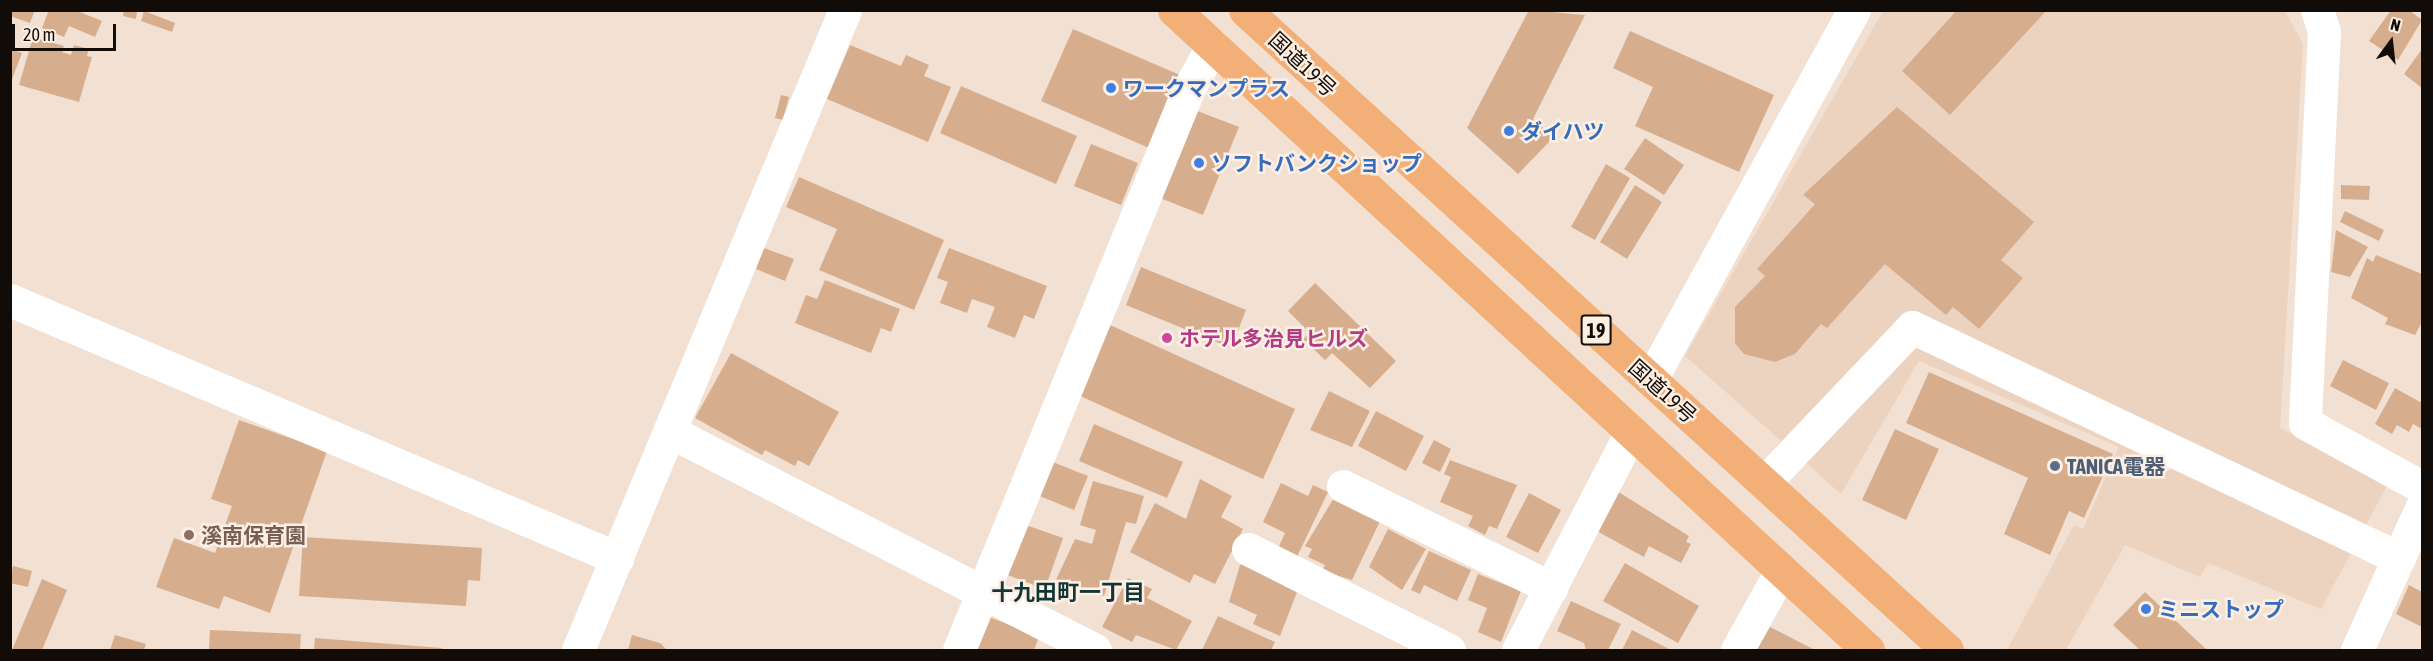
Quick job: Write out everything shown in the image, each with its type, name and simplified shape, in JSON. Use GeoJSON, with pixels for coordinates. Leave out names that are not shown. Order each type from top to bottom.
{"type":"FeatureCollection","features":[{"type":"Feature","properties":{"kind":"highway","name":"19"},"geometry":{"type":"LineString","coordinates":[[1174,10],[1630,434],[1868,651]]}},
{"type":"Feature","properties":{"kind":"highway","name":"国道19号"},"geometry":{"type":"LineString","coordinates":[[1245,10],[1947,651]]}},
{"type":"Feature","properties":{"kind":"street"},"geometry":{"type":"LineString","coordinates":[[578,651],[844,10]]}},
{"type":"Feature","properties":{"kind":"street"},"geometry":{"type":"LineString","coordinates":[[1651,379],[1854,10]]}},
{"type":"Feature","properties":{"kind":"street"},"geometry":{"type":"LineString","coordinates":[[2317,10],[2324,31],[2305,423],[2422,486]]}},
{"type":"Feature","properties":{"kind":"street"},"geometry":{"type":"LineString","coordinates":[[959,651],[1189,88],[1213,45]]}},
{"type":"Feature","properties":{"kind":"street"},"geometry":{"type":"LineString","coordinates":[[10,300],[617,558]]}},
{"type":"Feature","properties":{"kind":"street"},"geometry":{"type":"LineString","coordinates":[[1764,483],[1912,327],[2399,558]]}},
{"type":"Feature","properties":{"kind":"street"},"geometry":{"type":"LineString","coordinates":[[669,431],[1095,651]]}},
{"type":"Feature","properties":{"kind":"street"},"geometry":{"type":"LineString","coordinates":[[1518,651],[1630,434]]}},
{"type":"Feature","properties":{"kind":"street"},"geometry":{"type":"LineString","coordinates":[[1343,486],[1551,588]]}},
{"type":"Feature","properties":{"kind":"street"},"geometry":{"type":"LineString","coordinates":[[2357,651],[2422,506]]}},
{"type":"Feature","properties":{"kind":"street"},"geometry":{"type":"LineString","coordinates":[[1248,549],[1449,651]]}},
{"type":"Feature","properties":{"kind":"street"},"geometry":{"type":"LineString","coordinates":[[1737,651],[1781,571]]}},
{"type":"Feature","properties":{"kind":"shaded area"},"geometry":{"type":"Polygon","coordinates":[[[1883,11],[2285,11],[2303,44],[2280,428],[2388,484],[2321,609],[2208,563],[2200,577],[2125,545],[2066,650],[2007,650],[2074,525],[2083,529],[2119,447],[1919,361],[1841,494],[1685,356],[1883,11]]]}},
{"type":"Feature","properties":{"kind":"building"},"geometry":{"type":"Polygon","coordinates":[[[10,10],[35,10],[30,23],[10,16],[10,10]]]}},
{"type":"Feature","properties":{"kind":"building"},"geometry":{"type":"Polygon","coordinates":[[[49,10],[75,10],[102,21],[95,37],[69,26],[64,37],[42,28],[49,10]]]}},
{"type":"Feature","properties":{"kind":"building"},"geometry":{"type":"Polygon","coordinates":[[[124,10],[137,12],[136,19],[123,16],[124,10]]]}},
{"type":"Feature","properties":{"kind":"building"},"geometry":{"type":"Polygon","coordinates":[[[1529,10],[1585,15],[1533,119],[1554,137],[1518,174],[1467,128],[1529,10]]]}},
{"type":"Feature","properties":{"kind":"building"},"geometry":{"type":"Polygon","coordinates":[[[1957,10],[2047,10],[1950,115],[1902,71],[1957,10]]]}},
{"type":"Feature","properties":{"kind":"building"},"geometry":{"type":"Polygon","coordinates":[[[2391,10],[2409,10],[2422,20],[2398,60],[2369,41],[2391,10]]]}},
{"type":"Feature","properties":{"kind":"building"},"geometry":{"type":"Polygon","coordinates":[[[144,11],[175,23],[172,32],[141,21],[144,11]]]}},
{"type":"Feature","properties":{"kind":"building","name":"ワークマンプラス"},"geometry":{"type":"Polygon","coordinates":[[[1073,29],[1180,75],[1149,148],[1041,101],[1073,29]]]}},
{"type":"Feature","properties":{"kind":"building"},"geometry":{"type":"Polygon","coordinates":[[[1630,31],[1774,95],[1739,172],[1635,126],[1653,87],[1613,68],[1630,31]]]}},
{"type":"Feature","properties":{"kind":"building"},"geometry":{"type":"Polygon","coordinates":[[[33,37],[64,46],[62,52],[71,55],[74,45],[89,49],[87,56],[92,57],[79,102],[19,85],[33,37]]]}},
{"type":"Feature","properties":{"kind":"building"},"geometry":{"type":"Polygon","coordinates":[[[850,45],[901,66],[906,55],[929,65],[924,76],[951,87],[928,142],[827,99],[850,45]]]}},
{"type":"Feature","properties":{"kind":"building"},"geometry":{"type":"Polygon","coordinates":[[[10,49],[22,53],[11,82],[10,82],[10,49]]]}},
{"type":"Feature","properties":{"kind":"building"},"geometry":{"type":"Polygon","coordinates":[[[2422,49],[2422,88],[2404,74],[2422,49]]]}},
{"type":"Feature","properties":{"kind":"building"},"geometry":{"type":"Polygon","coordinates":[[[961,86],[1077,136],[1056,184],[940,133],[961,86]]]}},
{"type":"Feature","properties":{"kind":"building"},"geometry":{"type":"Polygon","coordinates":[[[781,95],[789,97],[783,120],[775,118],[781,95]]]}},
{"type":"Feature","properties":{"kind":"building"},"geometry":{"type":"Polygon","coordinates":[[[1897,107],[2034,222],[2001,260],[2023,278],[1979,329],[1953,307],[1946,315],[1885,264],[1827,328],[1821,324],[1795,354],[1775,362],[1744,354],[1735,343],[1735,307],[1765,276],[1757,269],[1815,204],[1803,195],[1897,107]]]}},
{"type":"Feature","properties":{"kind":"building","name":"ソフトバンクショップ"},"geometry":{"type":"Polygon","coordinates":[[[1195,110],[1239,127],[1203,215],[1160,198],[1195,110]]]}},
{"type":"Feature","properties":{"kind":"building"},"geometry":{"type":"Polygon","coordinates":[[[1645,138],[1684,165],[1664,195],[1624,169],[1645,138]]]}},
{"type":"Feature","properties":{"kind":"building"},"geometry":{"type":"Polygon","coordinates":[[[1091,144],[1138,163],[1121,205],[1074,186],[1091,144]]]}},
{"type":"Feature","properties":{"kind":"building"},"geometry":{"type":"Polygon","coordinates":[[[1606,164],[1630,178],[1595,240],[1571,227],[1606,164]]]}},
{"type":"Feature","properties":{"kind":"building"},"geometry":{"type":"Polygon","coordinates":[[[799,177],[944,240],[914,310],[819,270],[837,229],[786,207],[799,177]]]}},
{"type":"Feature","properties":{"kind":"building"},"geometry":{"type":"Polygon","coordinates":[[[1635,185],[1662,202],[1627,259],[1600,242],[1635,185]]]}},
{"type":"Feature","properties":{"kind":"building"},"geometry":{"type":"Polygon","coordinates":[[[2341,185],[2370,186],[2369,200],[2341,199],[2341,185]]]}},
{"type":"Feature","properties":{"kind":"building"},"geometry":{"type":"Polygon","coordinates":[[[2345,211],[2384,230],[2379,241],[2340,222],[2345,211]]]}},
{"type":"Feature","properties":{"kind":"building"},"geometry":{"type":"Polygon","coordinates":[[[2336,230],[2368,247],[2350,277],[2331,272],[2336,230]]]}},
{"type":"Feature","properties":{"kind":"building"},"geometry":{"type":"Polygon","coordinates":[[[764,248],[794,259],[785,281],[756,269],[764,248]]]}},
{"type":"Feature","properties":{"kind":"building"},"geometry":{"type":"Polygon","coordinates":[[[949,248],[1047,286],[1034,319],[1024,315],[1015,338],[987,327],[995,307],[972,299],[967,313],[940,303],[948,282],[937,278],[949,248]]]}},
{"type":"Feature","properties":{"kind":"building"},"geometry":{"type":"Polygon","coordinates":[[[2376,255],[2422,274],[2422,322],[2415,335],[2385,324],[2388,318],[2351,298],[2367,258],[2373,262],[2376,255]]]}},
{"type":"Feature","properties":{"kind":"building"},"geometry":{"type":"Polygon","coordinates":[[[1141,267],[1246,310],[1231,348],[1126,305],[1141,267]]]}},
{"type":"Feature","properties":{"kind":"building"},"geometry":{"type":"Polygon","coordinates":[[[825,280],[900,309],[891,332],[881,328],[871,353],[795,323],[806,295],[817,299],[825,280]]]}},
{"type":"Feature","properties":{"kind":"building"},"geometry":{"type":"Polygon","coordinates":[[[1315,283],[1396,361],[1370,388],[1332,353],[1325,360],[1303,339],[1310,333],[1288,311],[1315,283]]]}},
{"type":"Feature","properties":{"kind":"building"},"geometry":{"type":"Polygon","coordinates":[[[1110,325],[1295,409],[1263,479],[1078,395],[1110,325]]]}},
{"type":"Feature","properties":{"kind":"building"},"geometry":{"type":"Polygon","coordinates":[[[731,353],[839,412],[809,466],[798,460],[795,466],[765,450],[762,455],[695,418],[731,353]]]}},
{"type":"Feature","properties":{"kind":"building"},"geometry":{"type":"Polygon","coordinates":[[[2343,360],[2389,383],[2376,410],[2330,386],[2343,360]]]}},
{"type":"Feature","properties":{"kind":"building","name":"TANICA電器"},"geometry":{"type":"Polygon","coordinates":[[[1929,372],[2113,454],[2084,518],[2069,511],[2050,555],[2004,534],[2028,478],[1906,423],[1929,372]]]}},
{"type":"Feature","properties":{"kind":"building"},"geometry":{"type":"Polygon","coordinates":[[[2395,388],[2422,403],[2422,429],[2413,424],[2409,432],[2397,425],[2392,434],[2375,424],[2395,388]]]}},
{"type":"Feature","properties":{"kind":"building"},"geometry":{"type":"Polygon","coordinates":[[[1329,391],[1370,411],[1352,447],[1310,430],[1329,391]]]}},
{"type":"Feature","properties":{"kind":"building"},"geometry":{"type":"Polygon","coordinates":[[[1376,411],[1424,436],[1406,471],[1358,446],[1376,411]]]}},
{"type":"Feature","properties":{"kind":"building"},"geometry":{"type":"Polygon","coordinates":[[[239,420],[327,451],[270,613],[224,596],[219,609],[156,587],[174,538],[215,553],[232,506],[211,499],[239,420]]]}},
{"type":"Feature","properties":{"kind":"building"},"geometry":{"type":"Polygon","coordinates":[[[1094,424],[1183,462],[1167,498],[1079,461],[1094,424]]]}},
{"type":"Feature","properties":{"kind":"building"},"geometry":{"type":"Polygon","coordinates":[[[1895,429],[1939,449],[1906,520],[1862,500],[1895,429]]]}},
{"type":"Feature","properties":{"kind":"building"},"geometry":{"type":"Polygon","coordinates":[[[1434,440],[1451,449],[1440,472],[1422,463],[1434,440]]]}},
{"type":"Feature","properties":{"kind":"building"},"geometry":{"type":"Polygon","coordinates":[[[1450,460],[1517,485],[1497,529],[1489,526],[1485,535],[1468,526],[1473,516],[1440,502],[1451,477],[1444,474],[1450,460]]]}},
{"type":"Feature","properties":{"kind":"building"},"geometry":{"type":"Polygon","coordinates":[[[1050,461],[1088,476],[1074,510],[1037,495],[1050,461]]]}},
{"type":"Feature","properties":{"kind":"building"},"geometry":{"type":"Polygon","coordinates":[[[1200,479],[1232,496],[1221,517],[1243,529],[1215,584],[1194,574],[1190,583],[1130,552],[1155,503],[1186,519],[1200,479]]]}},
{"type":"Feature","properties":{"kind":"building"},"geometry":{"type":"Polygon","coordinates":[[[1093,481],[1144,496],[1136,524],[1126,522],[1104,596],[1055,582],[1075,539],[1092,544],[1096,530],[1080,525],[1093,481]]]}},
{"type":"Feature","properties":{"kind":"building"},"geometry":{"type":"Polygon","coordinates":[[[1281,483],[1308,496],[1313,485],[1328,492],[1294,563],[1276,553],[1285,533],[1263,522],[1281,483]]]}},
{"type":"Feature","properties":{"kind":"building"},"geometry":{"type":"Polygon","coordinates":[[[1617,491],[1689,536],[1686,542],[1691,544],[1681,563],[1649,546],[1644,557],[1595,530],[1617,491]]]}},
{"type":"Feature","properties":{"kind":"building"},"geometry":{"type":"Polygon","coordinates":[[[1529,493],[1561,510],[1538,553],[1506,537],[1529,493]]]}},
{"type":"Feature","properties":{"kind":"building"},"geometry":{"type":"Polygon","coordinates":[[[1335,496],[1381,519],[1352,580],[1322,571],[1325,565],[1308,557],[1312,549],[1305,546],[1335,496]]]}},
{"type":"Feature","properties":{"kind":"building"},"geometry":{"type":"Polygon","coordinates":[[[1023,524],[1063,538],[1045,589],[1005,574],[1023,524]]]}},
{"type":"Feature","properties":{"kind":"building"},"geometry":{"type":"Polygon","coordinates":[[[1388,529],[1426,549],[1402,590],[1369,567],[1388,529]]]}},
{"type":"Feature","properties":{"kind":"building"},"geometry":{"type":"Polygon","coordinates":[[[303,537],[482,548],[480,581],[468,580],[466,606],[299,596],[303,537]]]}},
{"type":"Feature","properties":{"kind":"building"},"geometry":{"type":"Polygon","coordinates":[[[1429,551],[1471,570],[1457,601],[1424,585],[1420,594],[1411,590],[1429,551]]]}},
{"type":"Feature","properties":{"kind":"building"},"geometry":{"type":"Polygon","coordinates":[[[1248,561],[1288,579],[1284,586],[1297,592],[1280,636],[1253,624],[1257,615],[1229,602],[1240,565],[1248,561]]]}},
{"type":"Feature","properties":{"kind":"building"},"geometry":{"type":"Polygon","coordinates":[[[1625,563],[1699,606],[1678,643],[1603,601],[1625,563]]]}},
{"type":"Feature","properties":{"kind":"building"},"geometry":{"type":"Polygon","coordinates":[[[13,566],[32,571],[28,587],[10,583],[13,566]]]}},
{"type":"Feature","properties":{"kind":"building"},"geometry":{"type":"Polygon","coordinates":[[[1478,574],[1521,591],[1501,642],[1478,632],[1487,608],[1468,600],[1478,574]]]}},
{"type":"Feature","properties":{"kind":"building"},"geometry":{"type":"Polygon","coordinates":[[[1128,578],[1152,589],[1147,598],[1192,621],[1176,650],[1136,635],[1132,642],[1102,627],[1128,578]]]}},
{"type":"Feature","properties":{"kind":"building"},"geometry":{"type":"Polygon","coordinates":[[[42,579],[67,590],[42,650],[12,650],[42,579]]]}},
{"type":"Feature","properties":{"kind":"building"},"geometry":{"type":"Polygon","coordinates":[[[2409,585],[2422,592],[2422,627],[2396,614],[2409,585]]]}},
{"type":"Feature","properties":{"kind":"building","name":"ミニストップ"},"geometry":{"type":"Polygon","coordinates":[[[2145,592],[2207,650],[2140,650],[2113,625],[2145,592]]]}},
{"type":"Feature","properties":{"kind":"building"},"geometry":{"type":"Polygon","coordinates":[[[1571,601],[1621,624],[1608,650],[1586,650],[1584,643],[1557,631],[1571,601]]]}},
{"type":"Feature","properties":{"kind":"building"},"geometry":{"type":"Polygon","coordinates":[[[987,616],[1039,637],[1034,650],[973,650],[987,616]]]}},
{"type":"Feature","properties":{"kind":"building"},"geometry":{"type":"Polygon","coordinates":[[[1218,616],[1275,642],[1271,650],[1202,650],[1218,616]]]}},
{"type":"Feature","properties":{"kind":"building"},"geometry":{"type":"Polygon","coordinates":[[[1770,627],[1815,650],[1757,650],[1770,627]]]}},
{"type":"Feature","properties":{"kind":"building"},"geometry":{"type":"Polygon","coordinates":[[[210,630],[301,634],[300,650],[209,650],[210,630]]]}},
{"type":"Feature","properties":{"kind":"building"},"geometry":{"type":"Polygon","coordinates":[[[1632,630],[1671,650],[1622,650],[1632,630]]]}},
{"type":"Feature","properties":{"kind":"building"},"geometry":{"type":"Polygon","coordinates":[[[115,635],[146,644],[144,650],[110,650],[115,635]]]}},
{"type":"Feature","properties":{"kind":"building"},"geometry":{"type":"Polygon","coordinates":[[[632,635],[660,643],[667,650],[628,650],[632,635]]]}},
{"type":"Feature","properties":{"kind":"building"},"geometry":{"type":"Polygon","coordinates":[[[315,638],[442,648],[441,650],[314,650],[315,638]]]}},
{"type":"Feature","properties":{"kind":"place","name":"ワークマンプラス"},"geometry":{"type":"Point","coordinates":[1111,88]}},
{"type":"Feature","properties":{"kind":"place","name":"ダイハツ"},"geometry":{"type":"Point","coordinates":[1509,131]}},
{"type":"Feature","properties":{"kind":"place","name":"ソフトバンクショップ"},"geometry":{"type":"Point","coordinates":[1199,163]}},
{"type":"Feature","properties":{"kind":"place","name":"ホテル多治見ヒルズ"},"geometry":{"type":"Point","coordinates":[1167,338]}},
{"type":"Feature","properties":{"kind":"place","name":"TANICA電器"},"geometry":{"type":"Point","coordinates":[2055,466]}},
{"type":"Feature","properties":{"kind":"place","name":"溪南保育園"},"geometry":{"type":"Point","coordinates":[189,535]}},
{"type":"Feature","properties":{"kind":"place","name":"ミニストップ"},"geometry":{"type":"Point","coordinates":[2146,609]}},
{"type":"Feature","properties":{"kind":"district","name":"十九田町一丁目"},"geometry":{"type":"Point","coordinates":[1068,593]}}]}
